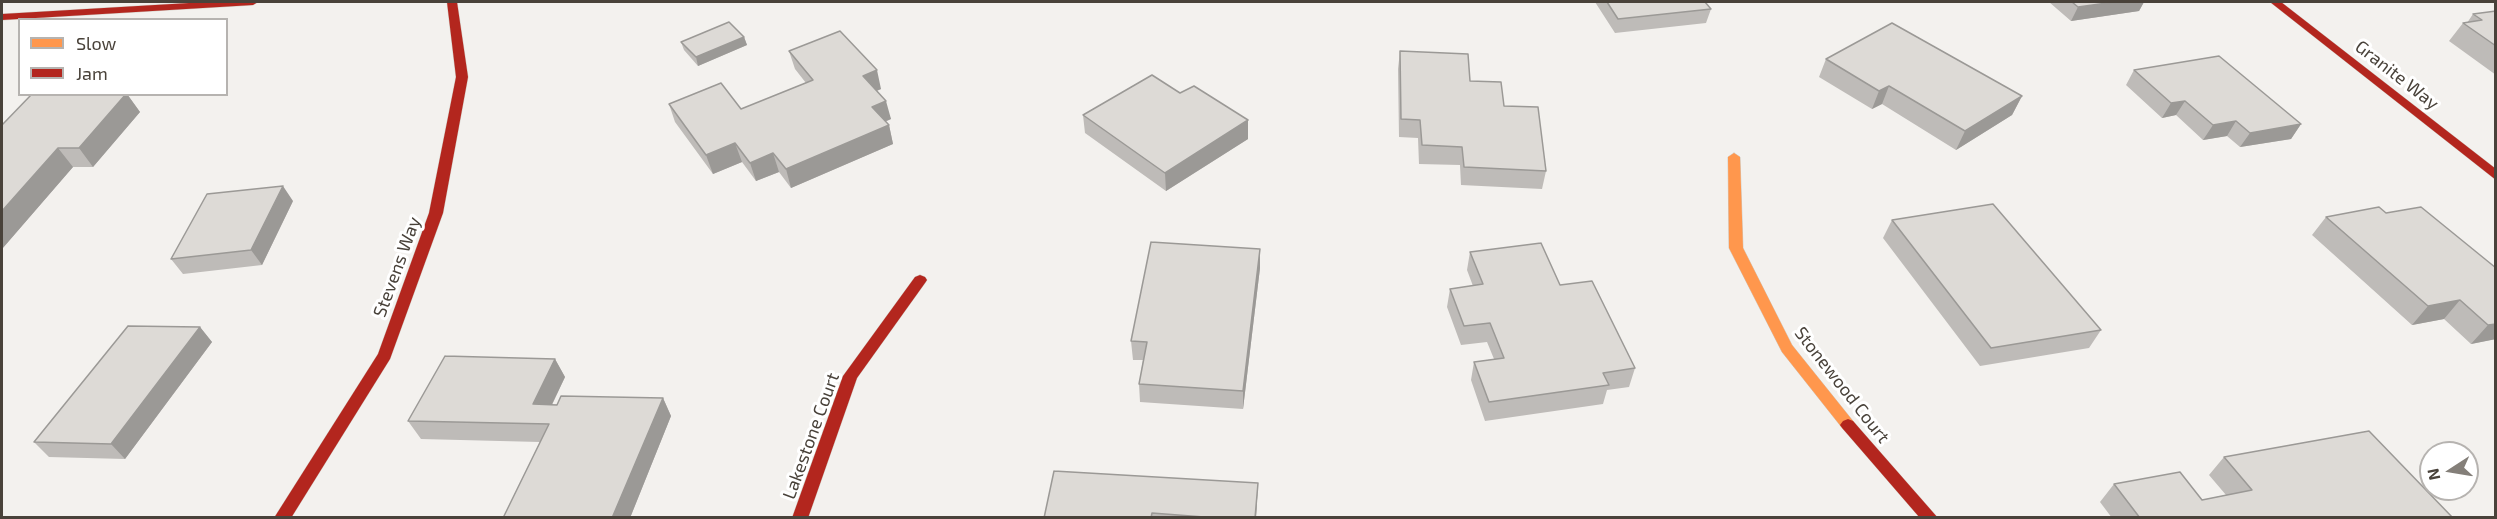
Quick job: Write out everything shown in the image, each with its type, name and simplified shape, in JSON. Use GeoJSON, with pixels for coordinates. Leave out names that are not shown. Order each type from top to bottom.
{"type":"FeatureCollection","features":[{"type":"Feature","properties":{"kind":"street"},"geometry":{"type":"LineString","coordinates":[[2,17],[253,2]]}},
{"type":"Feature","properties":{"kind":"street","name":"Stevens Way"},"geometry":{"type":"LineString","coordinates":[[282,518],[385,355],[436,213],[462,77],[452,2]]}},
{"type":"Feature","properties":{"kind":"street","name":"Granite Way"},"geometry":{"type":"LineString","coordinates":[[2275,2],[2496,176]]}},
{"type":"Feature","properties":{"kind":"street","name":"Stonewood Court"},"geometry":{"type":"LineString","coordinates":[[1734,157],[1736,248],[1787,348],[1871,453],[1930,518]]}},
{"type":"Feature","properties":{"kind":"street","name":"Lakestone Court"},"geometry":{"type":"LineString","coordinates":[[800,518],[850,376],[920,280]]}},
{"type":"Feature","properties":{"kind":"building"},"geometry":{"type":"Polygon","coordinates":[[[1607,2],[1705,2],[1711,9],[1618,19],[1607,2]]]}},
{"type":"Feature","properties":{"kind":"building"},"geometry":{"type":"Polygon","coordinates":[[[2072,2],[2114,2],[2078,7],[2072,2]]]}},
{"type":"Feature","properties":{"kind":"building"},"geometry":{"type":"Polygon","coordinates":[[[2496,11],[2496,46],[2463,23],[2482,20],[2473,14],[2496,11]]]}},
{"type":"Feature","properties":{"kind":"building"},"geometry":{"type":"Polygon","coordinates":[[[729,22],[744,37],[696,57],[681,42],[729,22]]]}},
{"type":"Feature","properties":{"kind":"building"},"geometry":{"type":"Polygon","coordinates":[[[1892,23],[2022,96],[1965,131],[1889,86],[1879,91],[1826,59],[1892,23]]]}},
{"type":"Feature","properties":{"kind":"building"},"geometry":{"type":"Polygon","coordinates":[[[840,31],[877,70],[863,76],[886,101],[872,107],[889,125],[786,169],[773,153],[750,163],[735,143],[706,155],[669,104],[721,83],[741,109],[813,80],[789,51],[840,31]]]}},
{"type":"Feature","properties":{"kind":"building"},"geometry":{"type":"Polygon","coordinates":[[[1400,51],[1468,54],[1470,81],[1501,82],[1504,106],[1538,107],[1546,171],[1464,167],[1462,147],[1422,145],[1420,120],[1401,119],[1400,51]]]}},
{"type":"Feature","properties":{"kind":"building"},"geometry":{"type":"Polygon","coordinates":[[[2219,56],[2301,124],[2250,133],[2236,121],[2213,125],[2185,101],[2171,103],[2134,70],[2219,56]]]}},
{"type":"Feature","properties":{"kind":"building"},"geometry":{"type":"Polygon","coordinates":[[[1152,75],[1180,93],[1194,86],[1248,120],[1165,173],[1083,115],[1152,75]]]}},
{"type":"Feature","properties":{"kind":"building"},"geometry":{"type":"Polygon","coordinates":[[[30,96],[124,96],[79,148],[58,148],[2,211],[2,125],[30,96]]]}},
{"type":"Feature","properties":{"kind":"building"},"geometry":{"type":"Polygon","coordinates":[[[283,186],[251,250],[171,259],[207,194],[283,186]]]}},
{"type":"Feature","properties":{"kind":"building"},"geometry":{"type":"Polygon","coordinates":[[[1993,204],[2101,330],[1991,348],[1892,220],[1993,204]]]}},
{"type":"Feature","properties":{"kind":"building"},"geometry":{"type":"Polygon","coordinates":[[[2379,207],[2386,213],[2421,207],[2496,268],[2496,324],[2488,325],[2460,300],[2428,306],[2326,217],[2379,207]]]}},
{"type":"Feature","properties":{"kind":"building"},"geometry":{"type":"Polygon","coordinates":[[[1151,242],[1260,249],[1243,391],[1139,384],[1147,342],[1131,341],[1151,242]]]}},
{"type":"Feature","properties":{"kind":"building"},"geometry":{"type":"Polygon","coordinates":[[[1541,243],[1560,285],[1592,281],[1635,368],[1603,373],[1609,385],[1489,402],[1474,362],[1504,358],[1490,323],[1464,326],[1450,289],[1483,284],[1470,252],[1541,243]]]}},
{"type":"Feature","properties":{"kind":"building"},"geometry":{"type":"Polygon","coordinates":[[[128,326],[200,327],[111,444],[34,442],[128,326]]]}},
{"type":"Feature","properties":{"kind":"building"},"geometry":{"type":"Polygon","coordinates":[[[445,356],[555,359],[533,404],[557,405],[561,396],[663,398],[612,518],[503,518],[549,424],[408,421],[445,356]]]}},
{"type":"Feature","properties":{"kind":"building"},"geometry":{"type":"Polygon","coordinates":[[[2369,431],[2419,483],[2419,501],[2437,501],[2453,518],[2140,518],[2114,484],[2180,472],[2202,500],[2252,490],[2224,457],[2369,431]]]}},
{"type":"Feature","properties":{"kind":"building"},"geometry":{"type":"Polygon","coordinates":[[[1054,471],[1258,483],[1255,518],[1217,518],[1152,513],[1151,518],[1044,518],[1054,471]]]}},
{"type":"Feature","properties":{"kind":"traffic: slow"},"geometry":{"type":"LineString","coordinates":[[1734,157],[1736,248],[1787,348],[1848,425]]}},
{"type":"Feature","properties":{"kind":"traffic: jam"},"geometry":{"type":"LineString","coordinates":[[2,17],[253,2]]}},
{"type":"Feature","properties":{"kind":"traffic: jam"},"geometry":{"type":"LineString","coordinates":[[282,518],[385,355],[436,213],[462,77],[452,2]]}},
{"type":"Feature","properties":{"kind":"traffic: jam"},"geometry":{"type":"LineString","coordinates":[[2275,2],[2496,176]]}},
{"type":"Feature","properties":{"kind":"traffic: jam"},"geometry":{"type":"LineString","coordinates":[[800,518],[850,376],[920,280]]}},
{"type":"Feature","properties":{"kind":"traffic: jam"},"geometry":{"type":"LineString","coordinates":[[1848,425],[1930,518]]}}]}
